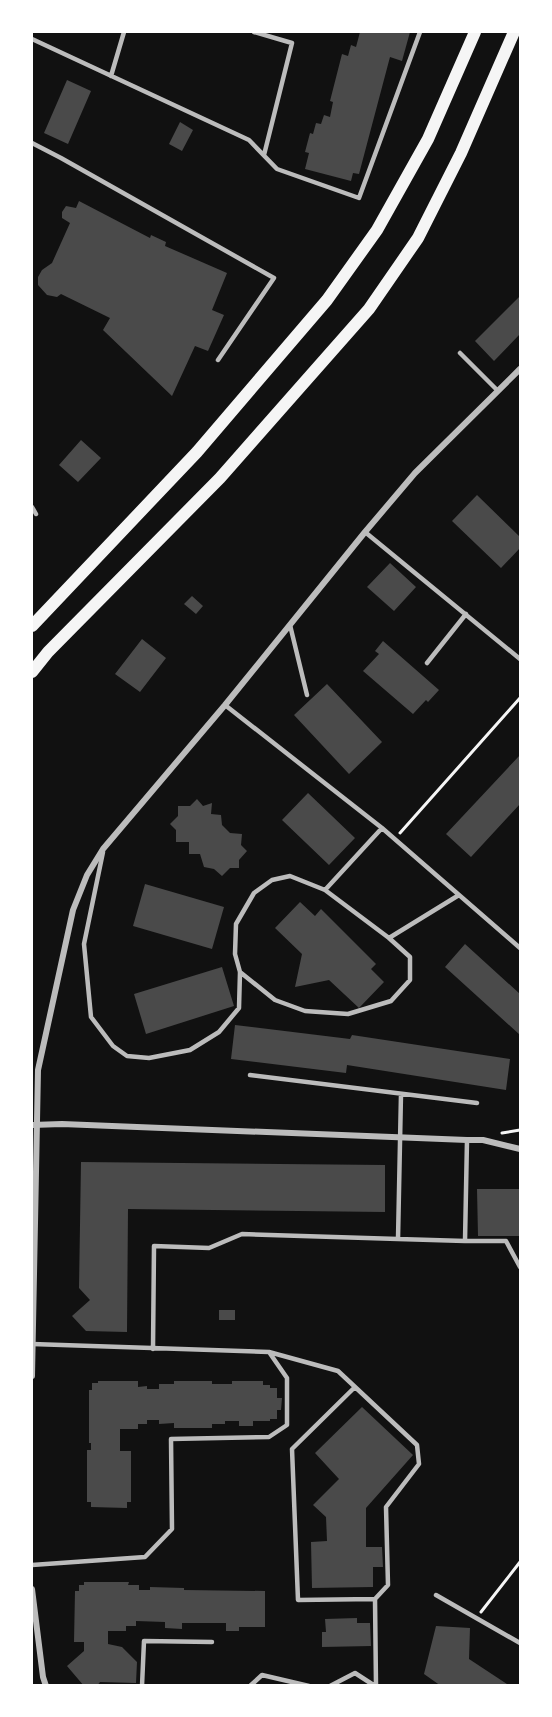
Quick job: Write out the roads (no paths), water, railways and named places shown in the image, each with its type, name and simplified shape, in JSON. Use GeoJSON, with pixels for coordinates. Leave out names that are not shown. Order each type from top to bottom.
{"type":"FeatureCollection","features":[{"type":"Feature","properties":{"kind":"main road"},"geometry":{"type":"LineString","coordinates":[[32,626],[197,453],[327,300],[377,230],[428,139],[475,32]]}},
{"type":"Feature","properties":{"kind":"main road"},"geometry":{"type":"LineString","coordinates":[[32,672],[48,652],[220,478],[369,309],[418,238],[461,153],[514,32]]}},
{"type":"Feature","properties":{"kind":"street"},"geometry":{"type":"LineString","coordinates":[[32,1376],[34,1125],[38,1070],[73,910],[87,875],[103,849],[225,705],[415,473],[520,369]]}},
{"type":"Feature","properties":{"kind":"street"},"geometry":{"type":"LineString","coordinates":[[34,1125],[483,1140],[520,1149]]}},
{"type":"Feature","properties":{"kind":"street"},"geometry":{"type":"LineString","coordinates":[[32,1589],[46,1686]]}},
{"type":"Feature","properties":{"kind":"lane"},"geometry":{"type":"LineString","coordinates":[[111,76],[124,32]]}},
{"type":"Feature","properties":{"kind":"lane"},"geometry":{"type":"LineString","coordinates":[[254,32],[292,43],[264,155]]}},
{"type":"Feature","properties":{"kind":"lane"},"geometry":{"type":"LineString","coordinates":[[32,39],[249,140],[277,168],[359,198],[420,32]]}},
{"type":"Feature","properties":{"kind":"lane"},"geometry":{"type":"LineString","coordinates":[[32,143],[274,278],[218,360]]}},
{"type":"Feature","properties":{"kind":"lane"},"geometry":{"type":"LineString","coordinates":[[460,353],[498,391]]}},
{"type":"Feature","properties":{"kind":"lane"},"geometry":{"type":"LineString","coordinates":[[32,507],[36,514]]}},
{"type":"Feature","properties":{"kind":"lane"},"geometry":{"type":"LineString","coordinates":[[365,532],[520,659]]}},
{"type":"Feature","properties":{"kind":"lane"},"geometry":{"type":"LineString","coordinates":[[427,663],[466,614]]}},
{"type":"Feature","properties":{"kind":"lane"},"geometry":{"type":"LineString","coordinates":[[290,625],[307,695]]}},
{"type":"Feature","properties":{"kind":"lane"},"geometry":{"type":"LineString","coordinates":[[225,705],[382,828],[520,948]]}},
{"type":"Feature","properties":{"kind":"lane"},"geometry":{"type":"LineString","coordinates":[[325,890],[382,828]]}},
{"type":"Feature","properties":{"kind":"lane"},"geometry":{"type":"LineString","coordinates":[[103,849],[84,944],[91,1017],[112,1046],[128,1056],[149,1058],[189,1050],[219,1032],[239,1008],[240,972],[235,954],[236,924],[254,893],[272,880],[290,876],[325,890],[389,938],[410,957],[410,980],[391,1001],[348,1014],[305,1011],[275,1000],[240,972]]}},
{"type":"Feature","properties":{"kind":"lane"},"geometry":{"type":"LineString","coordinates":[[389,938],[459,895]]}},
{"type":"Feature","properties":{"kind":"lane"},"geometry":{"type":"LineString","coordinates":[[250,1075],[477,1103]]}},
{"type":"Feature","properties":{"kind":"lane"},"geometry":{"type":"LineString","coordinates":[[398,1239],[401,1094]]}},
{"type":"Feature","properties":{"kind":"lane"},"geometry":{"type":"LineString","coordinates":[[465,1241],[467,1140]]}},
{"type":"Feature","properties":{"kind":"lane"},"geometry":{"type":"LineString","coordinates":[[153,1349],[154,1246],[209,1248],[242,1234],[506,1241],[520,1267]]}},
{"type":"Feature","properties":{"kind":"lane"},"geometry":{"type":"LineString","coordinates":[[32,1344],[269,1352],[338,1371],[417,1445],[419,1464],[386,1507],[388,1586],[375,1599],[298,1600],[292,1449],[355,1387]]}},
{"type":"Feature","properties":{"kind":"lane"},"geometry":{"type":"LineString","coordinates":[[32,1565],[146,1557],[172,1528],[171,1439],[269,1437],[287,1425],[287,1378],[269,1352]]}},
{"type":"Feature","properties":{"kind":"lane"},"geometry":{"type":"LineString","coordinates":[[436,1595],[520,1643]]}},
{"type":"Feature","properties":{"kind":"lane"},"geometry":{"type":"LineString","coordinates":[[375,1599],[376,1686]]}},
{"type":"Feature","properties":{"kind":"lane"},"geometry":{"type":"LineString","coordinates":[[142,1686],[144,1641],[212,1642]]}},
{"type":"Feature","properties":{"kind":"lane"},"geometry":{"type":"LineString","coordinates":[[330,1686],[355,1673],[376,1686]]}},
{"type":"Feature","properties":{"kind":"lane"},"geometry":{"type":"LineString","coordinates":[[250,1686],[262,1675],[309,1686]]}}]}
